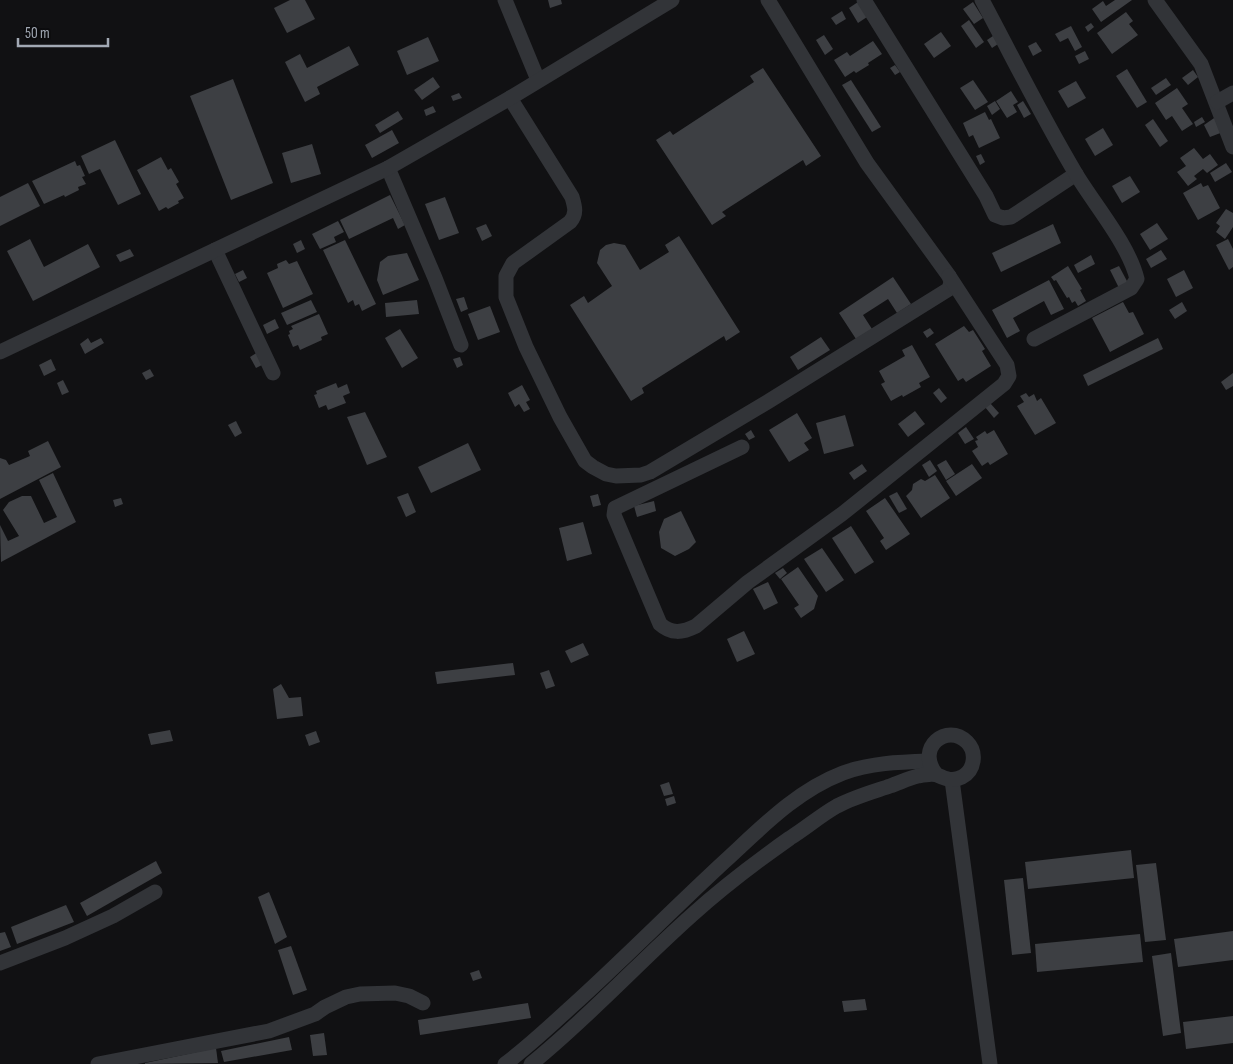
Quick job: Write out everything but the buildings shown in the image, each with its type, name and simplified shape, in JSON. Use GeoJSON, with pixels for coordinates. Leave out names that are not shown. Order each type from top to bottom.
{"type":"FeatureCollection","features":[{"type":"Feature","properties":{"kind":"street"},"geometry":{"type":"LineString","coordinates":[[505,0],[538,80]]}},
{"type":"Feature","properties":{"kind":"street"},"geometry":{"type":"LineString","coordinates":[[0,352],[388,168],[510,98],[672,0]]}},
{"type":"Feature","properties":{"kind":"street"},"geometry":{"type":"LineString","coordinates":[[742,448],[615,508],[614,515],[660,624],[666,629],[674,632],[686,631],[696,626],[748,582],[842,514],[1004,384],[1009,376],[1007,365],[949,276],[867,163],[768,0]]}},
{"type":"Feature","properties":{"kind":"street"},"geometry":{"type":"LineString","coordinates":[[864,0],[986,196],[995,215],[1003,218],[1011,217],[1076,174]]}},
{"type":"Feature","properties":{"kind":"street"},"geometry":{"type":"LineString","coordinates":[[982,0],[1076,174],[1123,246],[1134,268],[1137,279],[1131,288],[1034,339]]}},
{"type":"Feature","properties":{"kind":"street"},"geometry":{"type":"LineString","coordinates":[[1155,0],[1201,64],[1233,147]]}},
{"type":"Feature","properties":{"kind":"street"},"geometry":{"type":"LineString","coordinates":[[1216,102],[1233,93]]}},
{"type":"Feature","properties":{"kind":"street"},"geometry":{"type":"LineString","coordinates":[[510,98],[572,197],[575,211],[574,217],[570,222],[514,263],[506,276],[506,297],[526,347],[560,416],[586,461],[592,467],[606,474],[616,476],[641,475],[667,462],[949,289],[951,282],[949,276]]}},
{"type":"Feature","properties":{"kind":"street"},"geometry":{"type":"LineString","coordinates":[[388,168],[435,278],[461,345]]}},
{"type":"Feature","properties":{"kind":"street"},"geometry":{"type":"LineString","coordinates":[[215,250],[273,373]]}},
{"type":"Feature","properties":{"kind":"street"},"geometry":{"type":"LineString","coordinates":[[951,735],[959,736],[966,740],[973,752],[972,766],[962,777],[952,780],[942,778],[932,768],[929,753],[937,740],[943,736],[951,735]]}},
{"type":"Feature","properties":{"kind":"street"},"geometry":{"type":"LineString","coordinates":[[505,1064],[519,1054],[595,985],[784,806],[842,773],[889,762],[932,768]]}},
{"type":"Feature","properties":{"kind":"street"},"geometry":{"type":"LineString","coordinates":[[531,1064],[601,1002],[692,915],[749,866],[836,807],[856,797],[917,776],[932,768]]}},
{"type":"Feature","properties":{"kind":"street"},"geometry":{"type":"LineString","coordinates":[[952,780],[990,1064]]}},
{"type":"Feature","properties":{"kind":"street"},"geometry":{"type":"LineString","coordinates":[[0,964],[113,916],[155,892]]}},
{"type":"Feature","properties":{"kind":"street"},"geometry":{"type":"LineString","coordinates":[[98,1064],[269,1031],[315,1014],[346,997],[360,994],[395,993],[423,1002]]}}]}
